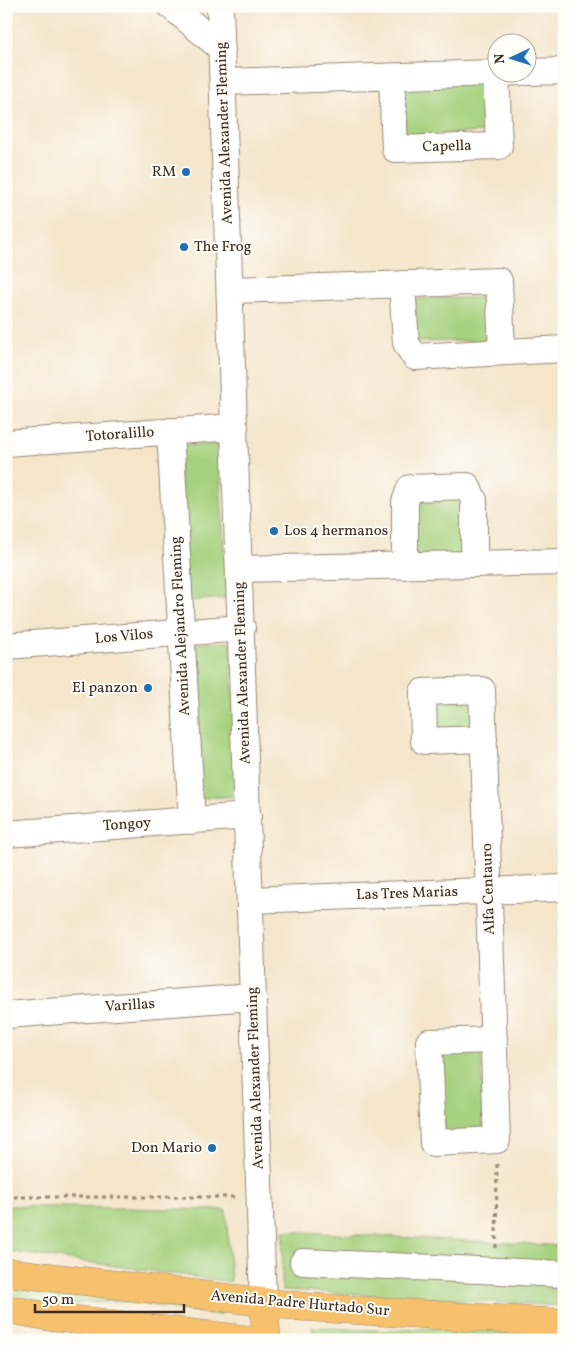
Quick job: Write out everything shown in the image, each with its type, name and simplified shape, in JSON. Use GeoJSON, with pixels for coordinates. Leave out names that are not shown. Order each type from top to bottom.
{"type":"FeatureCollection","features":[{"type":"Feature","properties":{"kind":"main road","name":"Avenida Padre Hurtado Sur"},"geometry":{"type":"LineString","coordinates":[[6,1272],[305,1307],[564,1323]]}},
{"type":"Feature","properties":{"kind":"main road","name":"Avenida Alexander Fleming"},"geometry":{"type":"LineString","coordinates":[[263,1302],[267,1340]]}},
{"type":"Feature","properties":{"kind":"main road"},"geometry":{"type":"LineString","coordinates":[[6,1309],[51,1317],[250,1340]]}},
{"type":"Feature","properties":{"kind":"street"},"geometry":{"type":"LineString","coordinates":[[171,6],[222,50]]}},
{"type":"Feature","properties":{"kind":"street","name":"Avenida Alexander Fleming"},"geometry":{"type":"LineString","coordinates":[[220,6],[263,1302]]}},
{"type":"Feature","properties":{"kind":"street"},"geometry":{"type":"LineString","coordinates":[[538,72],[564,71]]}},
{"type":"Feature","properties":{"kind":"street"},"geometry":{"type":"LineString","coordinates":[[223,82],[488,73]]}},
{"type":"Feature","properties":{"kind":"street","name":"Capella"},"geometry":{"type":"LineString","coordinates":[[392,77],[395,149],[498,146],[496,82]]}},
{"type":"Feature","properties":{"kind":"street"},"geometry":{"type":"LineString","coordinates":[[230,290],[499,281],[502,352]]}},
{"type":"Feature","properties":{"kind":"street"},"geometry":{"type":"LineString","coordinates":[[402,284],[406,343],[415,357],[564,349]]}},
{"type":"Feature","properties":{"kind":"street","name":"Totoralillo"},"geometry":{"type":"LineString","coordinates":[[6,443],[235,427]]}},
{"type":"Feature","properties":{"kind":"street","name":"Avenida Alejandro Fleming"},"geometry":{"type":"LineString","coordinates":[[170,431],[192,820]]}},
{"type":"Feature","properties":{"kind":"street"},"geometry":{"type":"LineString","coordinates":[[404,566],[405,502],[410,488],[467,486],[474,500],[474,564]]}},
{"type":"Feature","properties":{"kind":"street"},"geometry":{"type":"LineString","coordinates":[[240,569],[564,562]]}},
{"type":"Feature","properties":{"kind":"street","name":"Los Vilos"},"geometry":{"type":"LineString","coordinates":[[6,646],[242,628]]}},
{"type":"Feature","properties":{"kind":"street","name":"Alfa Centauro"},"geometry":{"type":"LineString","coordinates":[[484,739],[497,1140]]}},
{"type":"Feature","properties":{"kind":"street","name":"Tongoy"},"geometry":{"type":"LineString","coordinates":[[6,834],[248,816]]}},
{"type":"Feature","properties":{"kind":"street","name":"Las Tres Marias"},"geometry":{"type":"LineString","coordinates":[[250,900],[564,888]]}},
{"type":"Feature","properties":{"kind":"street","name":"Varillas"},"geometry":{"type":"LineString","coordinates":[[6,1015],[253,997]]}},
{"type":"Feature","properties":{"kind":"street"},"geometry":{"type":"LineString","coordinates":[[494,1040],[429,1042],[433,1143],[497,1140]]}},
{"type":"Feature","properties":{"kind":"street"},"geometry":{"type":"LineString","coordinates":[[303,1262],[564,1274]]}},
{"type":"Feature","properties":{"kind":"path"},"geometry":{"type":"LineString","coordinates":[[496,1271],[497,1140]]}},
{"type":"Feature","properties":{"kind":"path"},"geometry":{"type":"LineString","coordinates":[[6,1197],[260,1197]]}},
{"type":"Feature","properties":{"kind":"shaded area"},"geometry":{"type":"Polygon","coordinates":[[[6,1327],[24,1332],[67,1340],[6,1340],[6,1327]]]}},
{"type":"Feature","properties":{"kind":"green space"},"geometry":{"type":"Polygon","coordinates":[[[484,76],[486,132],[405,135],[404,78],[484,76]]]}},
{"type":"Feature","properties":{"kind":"green space"},"geometry":{"type":"Polygon","coordinates":[[[495,297],[496,340],[416,342],[415,299],[495,297]]]}},
{"type":"Feature","properties":{"kind":"green space"},"geometry":{"type":"Polygon","coordinates":[[[218,444],[227,598],[188,601],[178,446],[218,444]]]}},
{"type":"Feature","properties":{"kind":"green space"},"geometry":{"type":"Polygon","coordinates":[[[462,498],[464,557],[413,558],[411,500],[462,498]]]}},
{"type":"Feature","properties":{"kind":"green space"},"geometry":{"type":"Polygon","coordinates":[[[230,642],[240,796],[200,798],[191,644],[230,642]]]}},
{"type":"Feature","properties":{"kind":"green space"},"geometry":{"type":"Polygon","coordinates":[[[472,701],[473,732],[433,734],[432,702],[472,701]]]}},
{"type":"Feature","properties":{"kind":"green space"},"geometry":{"type":"Polygon","coordinates":[[[481,1051],[484,1131],[445,1133],[442,1053],[481,1051]]]}},
{"type":"Feature","properties":{"kind":"green space"},"geometry":{"type":"Polygon","coordinates":[[[6,1206],[226,1210],[231,1282],[6,1251],[6,1206]]]}},
{"type":"Feature","properties":{"kind":"green space"},"geometry":{"type":"Polygon","coordinates":[[[283,1231],[564,1246],[564,1306],[282,1290],[283,1231]]]}},
{"type":"Feature","properties":{"kind":"green space"},"geometry":{"type":"Polygon","coordinates":[[[6,1284],[221,1309],[220,1315],[126,1302],[87,1302],[66,1306],[6,1298],[6,1284]]]}},
{"type":"Feature","properties":{"kind":"green space"},"geometry":{"type":"Polygon","coordinates":[[[312,1327],[388,1331],[451,1327],[564,1332],[564,1340],[444,1340],[313,1333],[312,1327]]]}},
{"type":"Feature","properties":{"kind":"place","name":"RM"},"geometry":{"type":"Point","coordinates":[186,172]}},
{"type":"Feature","properties":{"kind":"place","name":"The Frog"},"geometry":{"type":"Point","coordinates":[184,247]}},
{"type":"Feature","properties":{"kind":"place","name":"Los 4 hermanos"},"geometry":{"type":"Point","coordinates":[274,531]}},
{"type":"Feature","properties":{"kind":"place","name":"El panzon"},"geometry":{"type":"Point","coordinates":[148,688]}},
{"type":"Feature","properties":{"kind":"place","name":"Don Mario"},"geometry":{"type":"Point","coordinates":[212,1148]}}]}
